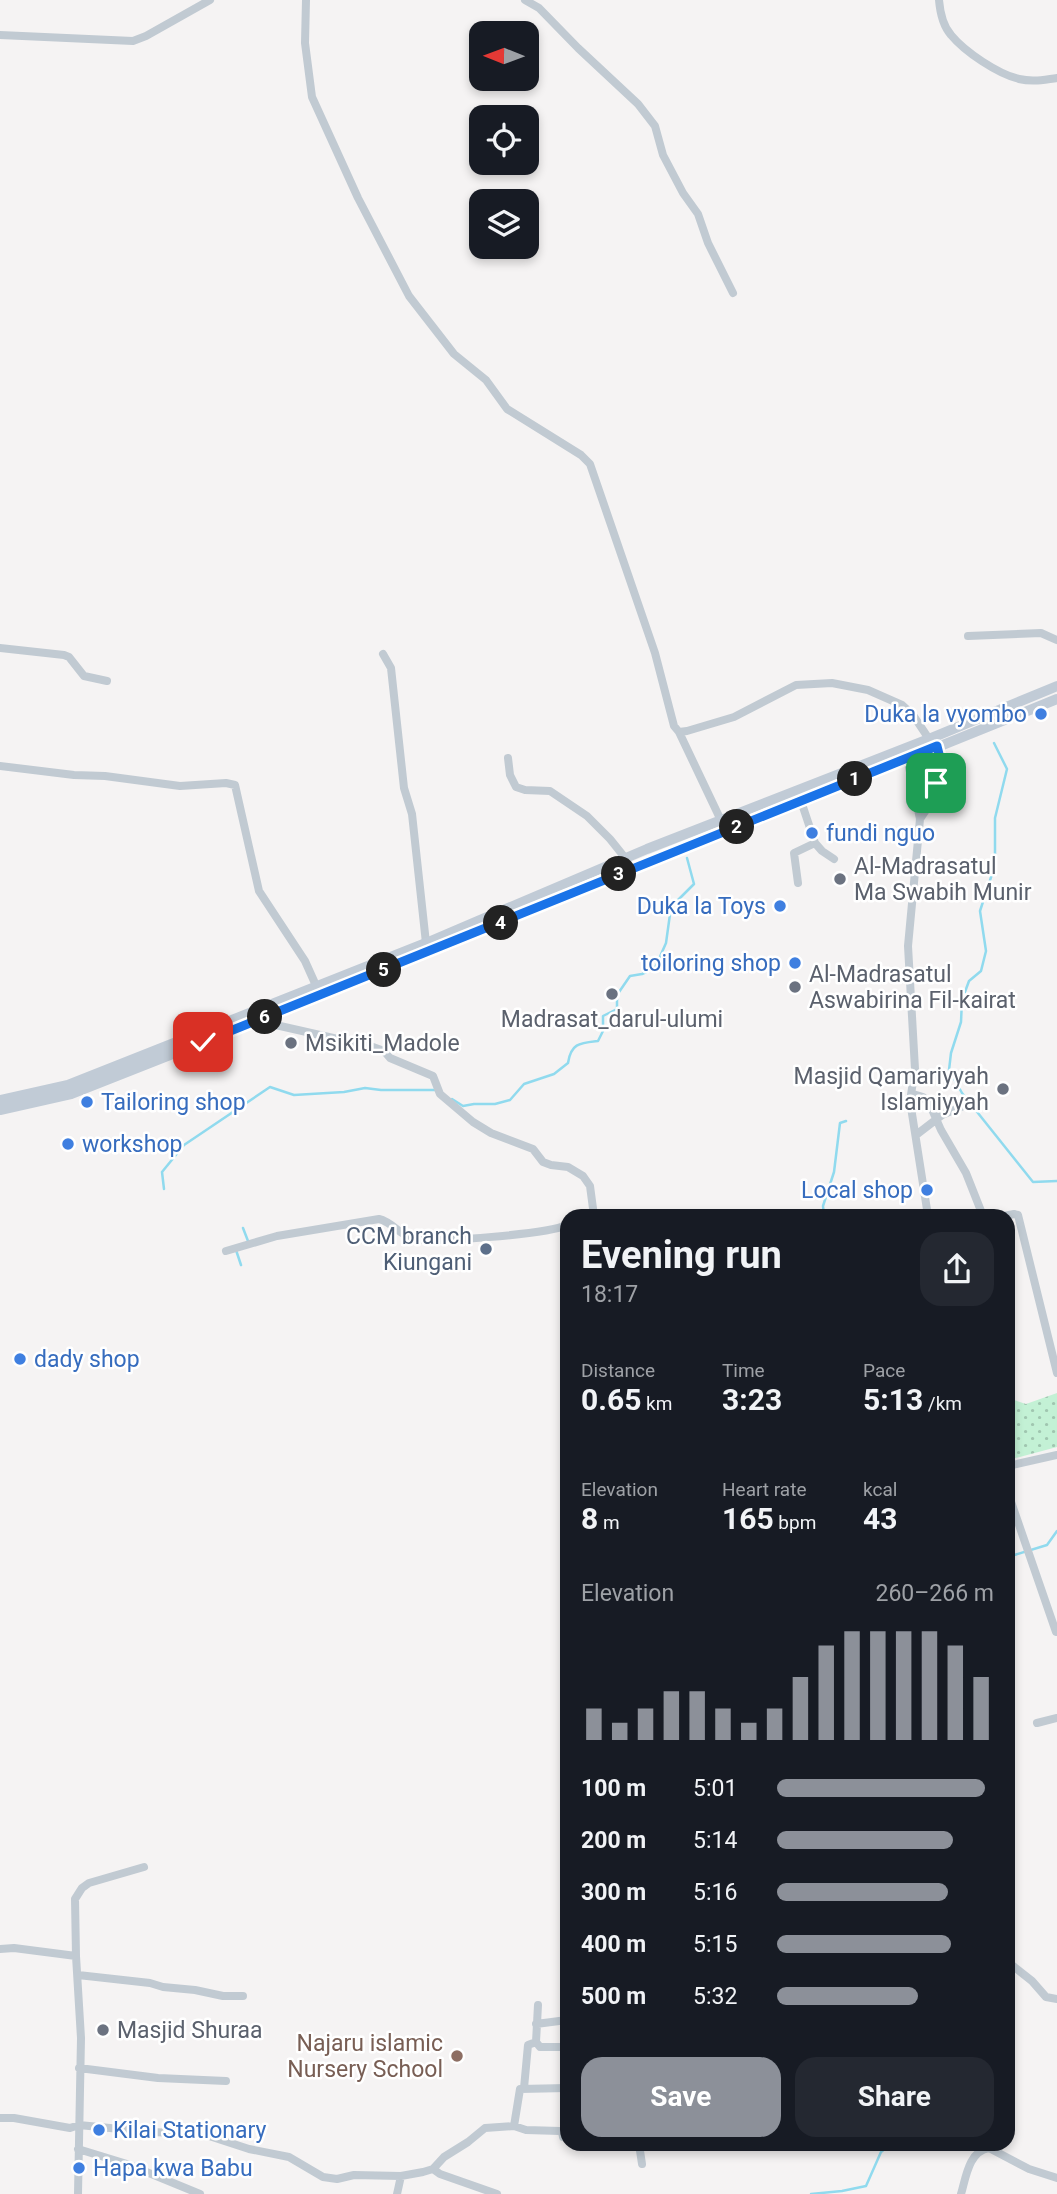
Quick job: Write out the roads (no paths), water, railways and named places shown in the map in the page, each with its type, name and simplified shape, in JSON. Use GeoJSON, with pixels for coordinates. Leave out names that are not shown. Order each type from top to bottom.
{"type":"FeatureCollection","features":[{"type":"Feature","properties":{"kind":"main road"},"geometry":{"type":"LineString","coordinates":[[0,1100],[68,1085],[318,991],[933,743],[1057,686]]}},
{"type":"Feature","properties":{"kind":"main road"},"geometry":{"type":"LineString","coordinates":[[0,1110],[71,1094],[256,1021],[426,943],[626,859],[802,801],[907,758],[933,743],[1056,702]]}},
{"type":"Feature","properties":{"kind":"street"},"geometry":{"type":"LineString","coordinates":[[0,35],[133,41],[210,0]]}},
{"type":"Feature","properties":{"kind":"street"},"geometry":{"type":"LineString","coordinates":[[306,0],[305,43],[312,97],[358,198],[409,296],[454,354],[486,380],[507,409],[581,455],[590,464],[655,653],[674,726],[724,826]]}},
{"type":"Feature","properties":{"kind":"street"},"geometry":{"type":"LineString","coordinates":[[525,0],[539,8],[638,104],[655,126],[663,155],[682,193],[698,214],[708,243],[733,293]]}},
{"type":"Feature","properties":{"kind":"street"},"geometry":{"type":"LineString","coordinates":[[939,0],[940,14],[950,35],[980,60],[1020,79],[1042,81],[1057,78]]}},
{"type":"Feature","properties":{"kind":"street"},"geometry":{"type":"LineString","coordinates":[[968,636],[1041,634],[1057,640]]}},
{"type":"Feature","properties":{"kind":"street"},"geometry":{"type":"LineString","coordinates":[[0,648],[64,655],[69,657],[84,676],[107,681]]}},
{"type":"Feature","properties":{"kind":"street"},"geometry":{"type":"LineString","coordinates":[[383,654],[391,668],[404,788],[412,814],[426,943]]}},
{"type":"Feature","properties":{"kind":"street"},"geometry":{"type":"LineString","coordinates":[[679,732],[734,717],[796,685],[832,683],[868,690],[902,705],[913,715],[933,743],[942,766],[938,781],[933,785],[928,807],[920,819]]}},
{"type":"Feature","properties":{"kind":"street"},"geometry":{"type":"LineString","coordinates":[[508,758],[510,775],[516,787],[550,791],[587,816],[626,859]]}},
{"type":"Feature","properties":{"kind":"street"},"geometry":{"type":"LineString","coordinates":[[907,758],[920,819],[908,946],[915,1056],[913,1094],[910,1101],[927,1209]]}},
{"type":"Feature","properties":{"kind":"street"},"geometry":{"type":"LineString","coordinates":[[0,766],[180,786],[226,783],[235,786],[259,891],[305,961],[318,991]]}},
{"type":"Feature","properties":{"kind":"street"},"geometry":{"type":"LineString","coordinates":[[802,801],[815,843],[822,852],[834,859]]}},
{"type":"Feature","properties":{"kind":"street"},"geometry":{"type":"LineString","coordinates":[[798,883],[794,853],[815,843]]}},
{"type":"Feature","properties":{"kind":"street"},"geometry":{"type":"LineString","coordinates":[[256,1021],[274,1023],[384,1051],[390,1058],[433,1076],[439,1091],[473,1122],[491,1133],[533,1149],[543,1161],[551,1165],[568,1167],[583,1176],[590,1186],[593,1209]]}},
{"type":"Feature","properties":{"kind":"street"},"geometry":{"type":"LineString","coordinates":[[913,1094],[923,1097],[930,1105],[966,1173],[979,1209]]}},
{"type":"Feature","properties":{"kind":"street"},"geometry":{"type":"LineString","coordinates":[[916,1135],[942,1115],[975,1101]]}},
{"type":"Feature","properties":{"kind":"street"},"geometry":{"type":"LineString","coordinates":[[1015,1215],[1018,1215],[1057,1373]]}},
{"type":"Feature","properties":{"kind":"street"},"geometry":{"type":"LineString","coordinates":[[226,1251],[277,1236],[379,1219],[413,1239],[480,1237],[560,1228]]}},
{"type":"Feature","properties":{"kind":"street"},"geometry":{"type":"LineString","coordinates":[[1015,1464],[1057,1455]]}},
{"type":"Feature","properties":{"kind":"street"},"geometry":{"type":"LineString","coordinates":[[1015,1514],[1056,1632]]}},
{"type":"Feature","properties":{"kind":"street"},"geometry":{"type":"LineString","coordinates":[[1037,1723],[1057,1718]]}},
{"type":"Feature","properties":{"kind":"street"},"geometry":{"type":"LineString","coordinates":[[78,2194],[81,2038],[75,1899],[89,1883],[144,1867]]}},
{"type":"Feature","properties":{"kind":"street"},"geometry":{"type":"LineString","coordinates":[[0,1950],[14,1948],[76,1956]]}},
{"type":"Feature","properties":{"kind":"street"},"geometry":{"type":"LineString","coordinates":[[1015,1968],[1046,1997],[1057,1999]]}},
{"type":"Feature","properties":{"kind":"street"},"geometry":{"type":"LineString","coordinates":[[78,1975],[150,1983],[223,1996],[243,1996]]}},
{"type":"Feature","properties":{"kind":"street"},"geometry":{"type":"LineString","coordinates":[[538,2005],[536,2042],[540,2047],[560,2046]]}},
{"type":"Feature","properties":{"kind":"street"},"geometry":{"type":"LineString","coordinates":[[536,2024],[560,2021]]}},
{"type":"Feature","properties":{"kind":"street"},"geometry":{"type":"LineString","coordinates":[[524,2088],[528,2045],[536,2042]]}},
{"type":"Feature","properties":{"kind":"street"},"geometry":{"type":"LineString","coordinates":[[79,2068],[158,2078],[226,2081]]}},
{"type":"Feature","properties":{"kind":"street"},"geometry":{"type":"LineString","coordinates":[[514,2126],[520,2089],[560,2088]]}},
{"type":"Feature","properties":{"kind":"street"},"geometry":{"type":"LineString","coordinates":[[0,2118],[70,2128],[79,2125],[203,2134],[249,2149],[289,2157],[323,2177],[337,2179],[354,2175],[401,2176],[433,2169],[444,2157],[485,2128],[514,2126],[526,2130],[560,2131]]}},
{"type":"Feature","properties":{"kind":"street"},"geometry":{"type":"LineString","coordinates":[[78,2149],[127,2164],[200,2194]]}},
{"type":"Feature","properties":{"kind":"street"},"geometry":{"type":"LineString","coordinates":[[640,2151],[642,2165]]}},
{"type":"Feature","properties":{"kind":"street"},"geometry":{"type":"LineString","coordinates":[[961,2194],[974,2155],[979,2151]]}},
{"type":"Feature","properties":{"kind":"street"},"geometry":{"type":"LineString","coordinates":[[995,2151],[1030,2169],[1057,2178]]}},
{"type":"Feature","properties":{"kind":"street"},"geometry":{"type":"LineString","coordinates":[[433,2169],[440,2174],[498,2194]]}},
{"type":"Feature","properties":{"kind":"street"},"geometry":{"type":"LineString","coordinates":[[397,2194],[401,2176]]}},
{"type":"Feature","properties":{"kind":"waterway"},"geometry":{"type":"LineString","coordinates":[[994,743],[1007,769],[995,818],[995,865],[980,911],[986,951],[981,971],[969,981],[962,1000],[961,1022],[951,1053],[949,1070],[962,1093],[1033,1182],[1057,1181]]}},
{"type":"Feature","properties":{"kind":"waterway"},"geometry":{"type":"LineString","coordinates":[[452,1099],[463,1106],[510,1100],[524,1084],[554,1074],[568,1063],[571,1051],[577,1045],[598,1041],[603,1031],[603,1016],[617,1009],[617,995],[630,976],[655,968],[666,943],[671,907],[694,884],[687,858]]}},
{"type":"Feature","properties":{"kind":"waterway"},"geometry":{"type":"LineString","coordinates":[[164,1189],[162,1172],[184,1145],[270,1087],[294,1095],[365,1088],[438,1090]]}},
{"type":"Feature","properties":{"kind":"waterway"},"geometry":{"type":"LineString","coordinates":[[823,1209],[834,1172],[840,1123],[846,1121]]}},
{"type":"Feature","properties":{"kind":"waterway"},"geometry":{"type":"LineString","coordinates":[[243,1228],[248,1241]]}},
{"type":"Feature","properties":{"kind":"waterway"},"geometry":{"type":"LineString","coordinates":[[236,1250],[241,1265]]}},
{"type":"Feature","properties":{"kind":"waterway"},"geometry":{"type":"LineString","coordinates":[[1015,1555],[1047,1545],[1057,1531]]}},
{"type":"Feature","properties":{"kind":"waterway"},"geometry":{"type":"LineString","coordinates":[[811,2194],[866,2186],[882,2151]]}},
{"type":"Feature","properties":{"kind":"place","name":"Duka la vyombo"},"geometry":{"type":"Point","coordinates":[1041,714]}},
{"type":"Feature","properties":{"kind":"place","name":"fundi nguo"},"geometry":{"type":"Point","coordinates":[812,833]}},
{"type":"Feature","properties":{"kind":"place","name":"Al-Madrasatul Ma Swabih Munir"},"geometry":{"type":"Point","coordinates":[840,879]}},
{"type":"Feature","properties":{"kind":"place","name":"Duka la Toys"},"geometry":{"type":"Point","coordinates":[780,906]}},
{"type":"Feature","properties":{"kind":"place","name":"toiloring shop"},"geometry":{"type":"Point","coordinates":[795,963]}},
{"type":"Feature","properties":{"kind":"place","name":"Al-Madrasatul Aswabirina Fil-kairat"},"geometry":{"type":"Point","coordinates":[795,987]}},
{"type":"Feature","properties":{"kind":"place","name":"Madrasat_darul-ulumi"},"geometry":{"type":"Point","coordinates":[612,994]}},
{"type":"Feature","properties":{"kind":"place","name":"Msikiti_Madole"},"geometry":{"type":"Point","coordinates":[291,1043]}},
{"type":"Feature","properties":{"kind":"place","name":"Masjid Qamariyyah Islamiyyah"},"geometry":{"type":"Point","coordinates":[1003,1089]}},
{"type":"Feature","properties":{"kind":"place","name":"Tailoring shop"},"geometry":{"type":"Point","coordinates":[87,1102]}},
{"type":"Feature","properties":{"kind":"place","name":"workshop"},"geometry":{"type":"Point","coordinates":[68,1144]}},
{"type":"Feature","properties":{"kind":"place","name":"Local shop"},"geometry":{"type":"Point","coordinates":[927,1190]}},
{"type":"Feature","properties":{"kind":"place","name":"CCM branch Kiungani"},"geometry":{"type":"Point","coordinates":[486,1249]}},
{"type":"Feature","properties":{"kind":"place","name":"dady shop"},"geometry":{"type":"Point","coordinates":[20,1359]}},
{"type":"Feature","properties":{"kind":"place","name":"Masjid Shuraa"},"geometry":{"type":"Point","coordinates":[103,2030]}},
{"type":"Feature","properties":{"kind":"place","name":"Najaru islamic Nursery School"},"geometry":{"type":"Point","coordinates":[457,2056]}},
{"type":"Feature","properties":{"kind":"place","name":"Kilai Stationary"},"geometry":{"type":"Point","coordinates":[99,2130]}},
{"type":"Feature","properties":{"kind":"place","name":"Hapa kwa Babu"},"geometry":{"type":"Point","coordinates":[79,2168]}}]}
